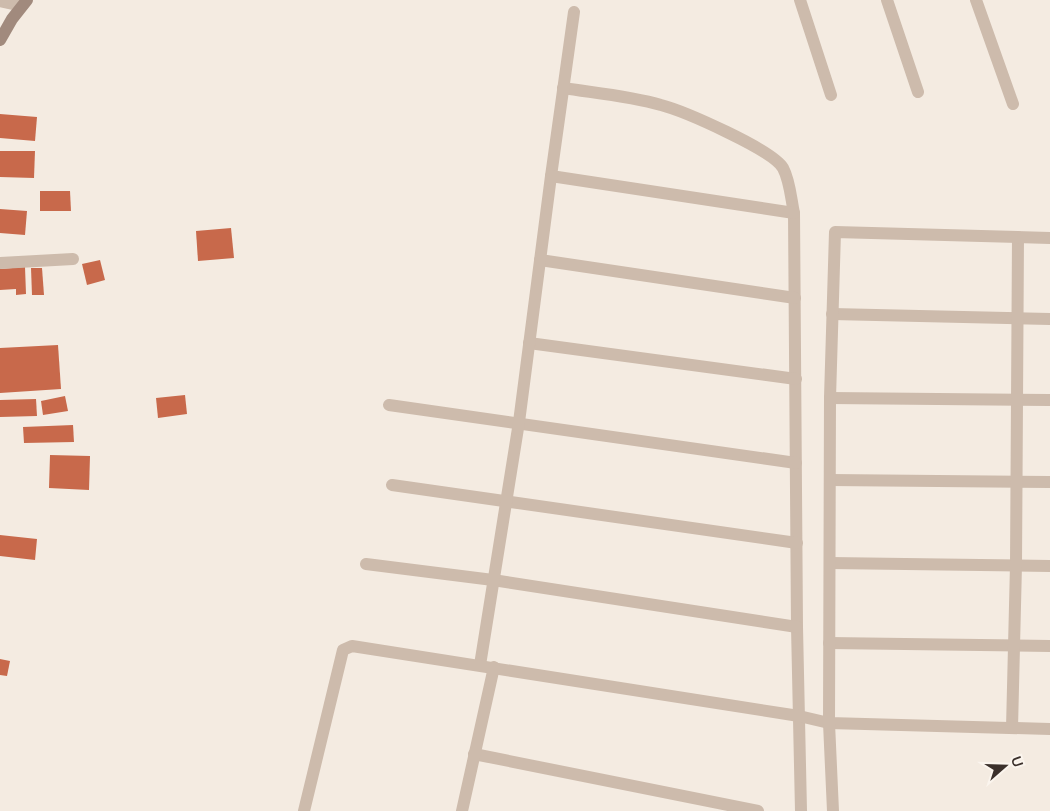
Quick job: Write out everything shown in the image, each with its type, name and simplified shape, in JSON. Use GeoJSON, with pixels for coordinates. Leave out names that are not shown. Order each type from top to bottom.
{"type":"FeatureCollection","features":[{"type":"Feature","properties":{"kind":"main road"},"geometry":{"type":"LineString","coordinates":[[0,40],[24,3]]}},
{"type":"Feature","properties":{"kind":"street"},"geometry":{"type":"LineString","coordinates":[[800,0],[831,95]]}},
{"type":"Feature","properties":{"kind":"street"},"geometry":{"type":"LineString","coordinates":[[887,0],[918,92]]}},
{"type":"Feature","properties":{"kind":"street"},"geometry":{"type":"LineString","coordinates":[[976,0],[1013,104]]}},
{"type":"Feature","properties":{"kind":"street"},"geometry":{"type":"LineString","coordinates":[[0,1],[24,3]]}},
{"type":"Feature","properties":{"kind":"street"},"geometry":{"type":"LineString","coordinates":[[480,665],[519,422],[574,12]]}},
{"type":"Feature","properties":{"kind":"street"},"geometry":{"type":"LineString","coordinates":[[563,88],[662,105],[706,123],[766,152],[783,168],[794,213],[796,542],[801,811]]}},
{"type":"Feature","properties":{"kind":"street"},"geometry":{"type":"LineString","coordinates":[[551,176],[794,213]]}},
{"type":"Feature","properties":{"kind":"street"},"geometry":{"type":"LineString","coordinates":[[833,811],[829,723],[829,643],[830,398],[835,232],[1050,238]]}},
{"type":"Feature","properties":{"kind":"street"},"geometry":{"type":"LineString","coordinates":[[1012,728],[1016,565],[1018,237]]}},
{"type":"Feature","properties":{"kind":"street"},"geometry":{"type":"LineString","coordinates":[[0,263],[73,259]]}},
{"type":"Feature","properties":{"kind":"street"},"geometry":{"type":"LineString","coordinates":[[540,260],[795,298]]}},
{"type":"Feature","properties":{"kind":"street"},"geometry":{"type":"LineString","coordinates":[[832,314],[1050,319]]}},
{"type":"Feature","properties":{"kind":"street"},"geometry":{"type":"LineString","coordinates":[[529,343],[796,379]]}},
{"type":"Feature","properties":{"kind":"street"},"geometry":{"type":"LineString","coordinates":[[830,398],[1050,400]]}},
{"type":"Feature","properties":{"kind":"street"},"geometry":{"type":"LineString","coordinates":[[389,404],[796,463]]}},
{"type":"Feature","properties":{"kind":"street"},"geometry":{"type":"LineString","coordinates":[[830,480],[1050,482]]}},
{"type":"Feature","properties":{"kind":"street"},"geometry":{"type":"LineString","coordinates":[[392,485],[796,542]]}},
{"type":"Feature","properties":{"kind":"street"},"geometry":{"type":"LineString","coordinates":[[830,563],[1050,566]]}},
{"type":"Feature","properties":{"kind":"street"},"geometry":{"type":"LineString","coordinates":[[366,564],[493,580],[797,627]]}},
{"type":"Feature","properties":{"kind":"street"},"geometry":{"type":"LineString","coordinates":[[829,643],[1050,646]]}},
{"type":"Feature","properties":{"kind":"street"},"geometry":{"type":"LineString","coordinates":[[304,811],[346,647],[352,646],[799,716],[829,723],[1050,729]]}},
{"type":"Feature","properties":{"kind":"street"},"geometry":{"type":"LineString","coordinates":[[462,811],[494,667]]}},
{"type":"Feature","properties":{"kind":"street"},"geometry":{"type":"LineString","coordinates":[[474,754],[758,811]]}},
{"type":"Feature","properties":{"kind":"building"},"geometry":{"type":"Polygon","coordinates":[[[0,114],[37,117],[35,141],[0,138],[0,114]]]}},
{"type":"Feature","properties":{"kind":"building"},"geometry":{"type":"Polygon","coordinates":[[[0,151],[35,151],[34,178],[0,177],[0,151]]]}},
{"type":"Feature","properties":{"kind":"building"},"geometry":{"type":"Polygon","coordinates":[[[40,191],[70,191],[71,211],[40,211],[40,191]]]}},
{"type":"Feature","properties":{"kind":"building"},"geometry":{"type":"Polygon","coordinates":[[[0,209],[27,211],[25,235],[0,233],[0,209]]]}},
{"type":"Feature","properties":{"kind":"building"},"geometry":{"type":"Polygon","coordinates":[[[231,228],[234,258],[198,261],[196,231],[231,228]]]}},
{"type":"Feature","properties":{"kind":"building"},"geometry":{"type":"Polygon","coordinates":[[[100,260],[105,280],[87,285],[82,264],[100,260]]]}},
{"type":"Feature","properties":{"kind":"building"},"geometry":{"type":"Polygon","coordinates":[[[25,267],[26,294],[16,295],[16,289],[0,290],[0,269],[25,267]]]}},
{"type":"Feature","properties":{"kind":"building"},"geometry":{"type":"Polygon","coordinates":[[[31,268],[42,268],[44,295],[32,295],[31,268]]]}},
{"type":"Feature","properties":{"kind":"building"},"geometry":{"type":"Polygon","coordinates":[[[58,345],[61,389],[0,393],[0,348],[58,345]]]}},
{"type":"Feature","properties":{"kind":"building"},"geometry":{"type":"Polygon","coordinates":[[[185,395],[187,414],[158,418],[156,398],[185,395]]]}},
{"type":"Feature","properties":{"kind":"building"},"geometry":{"type":"Polygon","coordinates":[[[65,396],[68,411],[43,415],[41,401],[65,396]]]}},
{"type":"Feature","properties":{"kind":"building"},"geometry":{"type":"Polygon","coordinates":[[[36,399],[37,416],[0,417],[0,400],[36,399]]]}},
{"type":"Feature","properties":{"kind":"building"},"geometry":{"type":"Polygon","coordinates":[[[73,425],[74,442],[24,443],[23,427],[73,425]]]}},
{"type":"Feature","properties":{"kind":"building"},"geometry":{"type":"Polygon","coordinates":[[[50,455],[90,456],[89,490],[49,488],[50,455]]]}},
{"type":"Feature","properties":{"kind":"building"},"geometry":{"type":"Polygon","coordinates":[[[0,535],[37,539],[35,560],[0,556],[0,535]]]}},
{"type":"Feature","properties":{"kind":"building"},"geometry":{"type":"Polygon","coordinates":[[[0,659],[10,661],[7,676],[0,675],[0,659]]]}}]}
